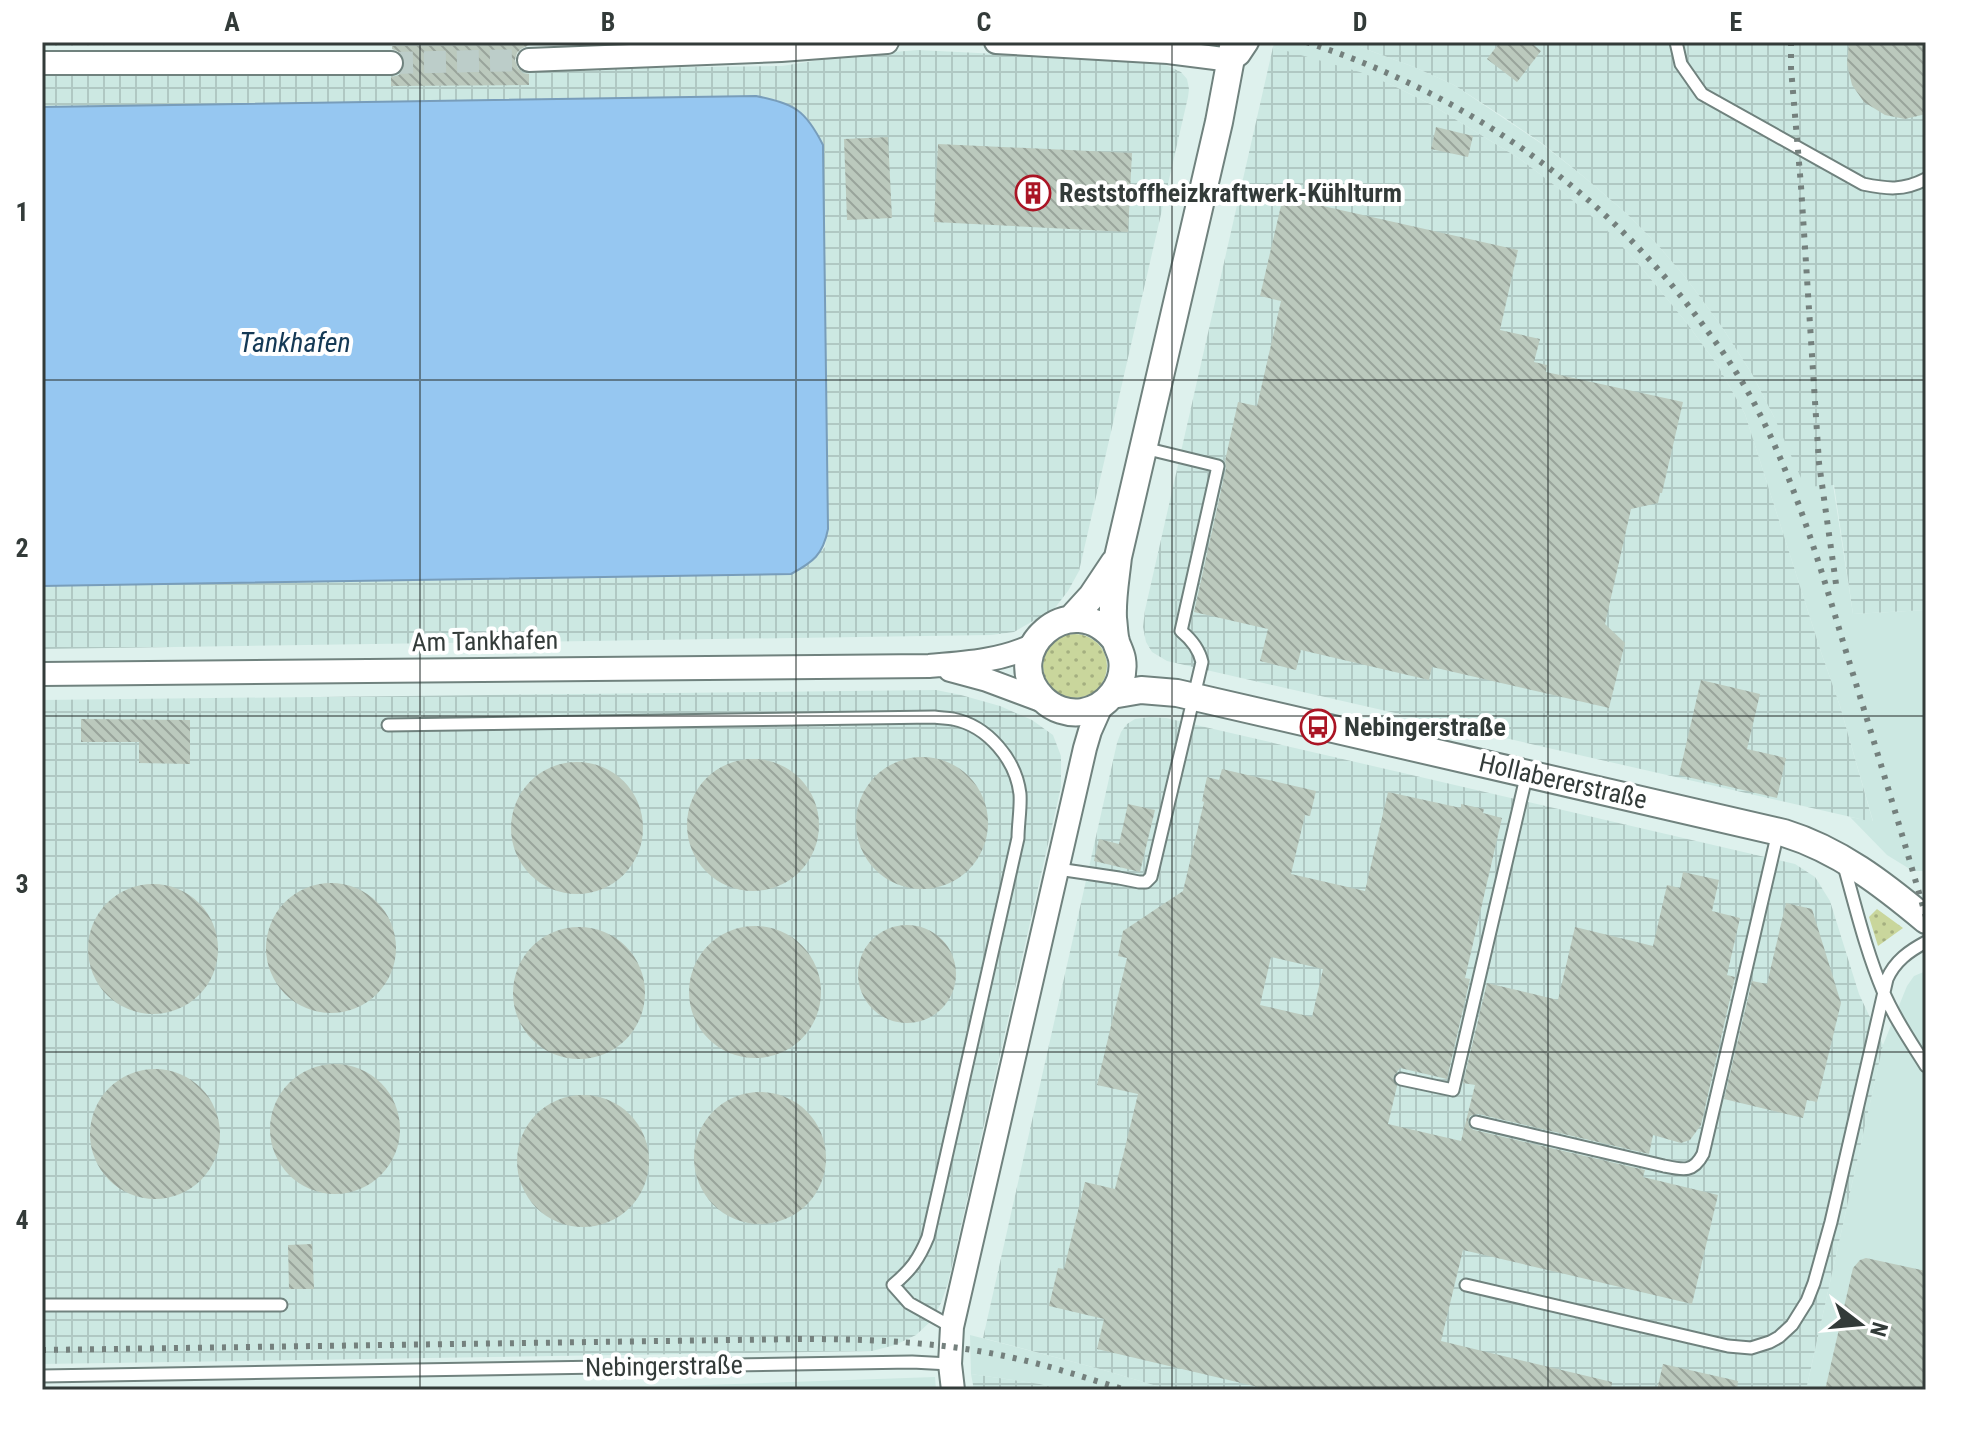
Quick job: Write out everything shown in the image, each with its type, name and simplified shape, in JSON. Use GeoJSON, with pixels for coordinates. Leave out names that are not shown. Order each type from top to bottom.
{"type":"FeatureCollection","features":[{"type":"Feature","properties":{"kind":"street"},"geometry":{"type":"LineString","coordinates":[[529,60],[781,50],[887,42]]}},
{"type":"Feature","properties":{"kind":"street"},"geometry":{"type":"LineString","coordinates":[[953,1390],[950,1364],[952,1327],[1085,748],[1090,731],[1119,682],[1119,650],[1113,604],[1118,557],[1237,48],[1168,52],[996,42]]}},
{"type":"Feature","properties":{"kind":"street"},"geometry":{"type":"LineString","coordinates":[[42,63],[391,63]]}},
{"type":"Feature","properties":{"kind":"street"},"geometry":{"type":"LineString","coordinates":[[1071,619],[1092,596],[1118,557]]}},
{"type":"Feature","properties":{"kind":"street"},"geometry":{"type":"LineString","coordinates":[[1085,748],[1080,730],[1035,688],[1029,661],[1034,645],[1055,623],[1081,619],[1105,629],[1119,650]]}},
{"type":"Feature","properties":{"kind":"street","name":"Am Tankhafen"},"geometry":{"type":"LineString","coordinates":[[42,674],[929,666],[988,660],[1034,645]]}},
{"type":"Feature","properties":{"kind":"street","name":"Hollabererstraße"},"geometry":{"type":"LineString","coordinates":[[1119,650],[1140,677],[1186,695]]}},
{"type":"Feature","properties":{"kind":"street","name":"Am Tankhafen"},"geometry":{"type":"LineString","coordinates":[[929,666],[987,680],[1053,706]]}},
{"type":"Feature","properties":{"kind":"street","name":"Hollabererstraße"},"geometry":{"type":"LineString","coordinates":[[1107,700],[1141,690],[1186,695],[1778,831],[1842,858],[1876,879],[1926,920]]}},
{"type":"Feature","properties":{"kind":"street"},"geometry":{"type":"LineString","coordinates":[[1053,706],[1082,712],[1107,700]]}},
{"type":"Feature","properties":{"kind":"lane"},"geometry":{"type":"LineString","coordinates":[[1676,42],[1681,64],[1702,94],[1863,184],[1891,189],[1915,185],[1926,179]]}},
{"type":"Feature","properties":{"kind":"lane"},"geometry":{"type":"LineString","coordinates":[[1058,869],[1139,882],[1146,882],[1151,877],[1186,695],[1202,662],[1193,642],[1181,631],[1218,466],[1143,448]]}},
{"type":"Feature","properties":{"kind":"lane"},"geometry":{"type":"LineString","coordinates":[[388,725],[934,717],[956,719],[995,742],[1013,767],[1020,795],[1018,838],[928,1237],[920,1256],[893,1285],[909,1303],[952,1327]]}},
{"type":"Feature","properties":{"kind":"lane"},"geometry":{"type":"LineString","coordinates":[[1401,1079],[1453,1090],[1527,773]]}},
{"type":"Feature","properties":{"kind":"lane"},"geometry":{"type":"LineString","coordinates":[[1476,1122],[1664,1166],[1685,1169],[1696,1165],[1703,1154],[1778,831]]}},
{"type":"Feature","properties":{"kind":"lane"},"geometry":{"type":"LineString","coordinates":[[1842,858],[1883,992],[1926,1066]]}},
{"type":"Feature","properties":{"kind":"lane"},"geometry":{"type":"LineString","coordinates":[[1466,1285],[1738,1348],[1762,1345],[1779,1337],[1798,1316],[1814,1283],[1831,1222],[1883,992],[1895,964],[1926,942]]}},
{"type":"Feature","properties":{"kind":"lane"},"geometry":{"type":"LineString","coordinates":[[42,1305],[281,1305]]}},
{"type":"Feature","properties":{"kind":"lane","name":"Nebingerstraße"},"geometry":{"type":"LineString","coordinates":[[42,1376],[912,1362],[950,1364]]}},
{"type":"Feature","properties":{"kind":"shaded area"},"geometry":{"type":"Polygon","coordinates":[[[42,42],[326,42],[42,46],[42,42]]]}},
{"type":"Feature","properties":{"kind":"shaded area"},"geometry":{"type":"Polygon","coordinates":[[[1275,42],[1347,42],[1454,85],[1542,144],[1584,177],[1626,213],[1686,278],[1752,374],[1774,417],[1833,485],[1853,614],[1926,610],[1926,871],[1913,871],[1887,855],[1850,817],[1873,821],[1840,706],[1745,414],[1718,366],[1686,322],[1636,261],[1602,226],[1520,159],[1432,105],[1392,85],[1273,47],[1275,42]]]}},
{"type":"Feature","properties":{"kind":"shaded area"},"geometry":{"type":"Polygon","coordinates":[[[1347,42],[1926,42],[1926,610],[1853,614],[1834,485],[1805,487],[1752,374],[1722,327],[1686,278],[1626,213],[1543,144],[1454,85],[1347,42]]]}},
{"type":"Feature","properties":{"kind":"shaded area"},"geometry":{"type":"Polygon","coordinates":[[[1273,47],[1360,72],[1392,85],[1432,105],[1520,159],[1602,225],[1686,322],[1718,366],[1745,414],[1840,706],[1873,822],[1167,661],[1152,652],[1143,627],[1145,610],[1273,47]]]}},
{"type":"Feature","properties":{"kind":"shaded area"},"geometry":{"type":"Polygon","coordinates":[[[918,50],[1159,62],[1181,72],[1187,79],[1188,97],[1079,571],[1054,609],[1014,632],[991,635],[42,649],[42,586],[791,574],[810,563],[825,547],[828,529],[755,96],[42,107],[42,75],[782,66],[845,56],[918,50]]]}},
{"type":"Feature","properties":{"kind":"shaded area"},"geometry":{"type":"Polygon","coordinates":[[[936,690],[1000,706],[1032,720],[1053,735],[1061,756],[1061,787],[948,1283],[931,1321],[916,1335],[872,1351],[42,1364],[42,700],[936,690]]]}},
{"type":"Feature","properties":{"kind":"shaded area"},"geometry":{"type":"Polygon","coordinates":[[[1166,718],[1795,864],[1815,877],[1830,901],[1859,994],[1883,1045],[1806,1390],[1170,1390],[983,1338],[1117,743],[1127,724],[1135,719],[1166,718]]]}},
{"type":"Feature","properties":{"kind":"shaded area"},"geometry":{"type":"Polygon","coordinates":[[[1926,971],[1926,1390],[1806,1390],[1883,1045],[1907,986],[1914,976],[1926,971]]]}},
{"type":"Feature","properties":{"kind":"shaded area"},"geometry":{"type":"Polygon","coordinates":[[[970,1335],[1170,1390],[1062,1390],[971,1374],[970,1335]]]}},
{"type":"Feature","properties":{"kind":"shaded area"},"geometry":{"type":"Polygon","coordinates":[[[971,1374],[1040,1384],[1062,1390],[974,1390],[971,1374]]]}},
{"type":"Feature","properties":{"kind":"shaded area"},"geometry":{"type":"Polygon","coordinates":[[[935,1377],[936,1390],[561,1390],[935,1377]]]}},
{"type":"Feature","properties":{"kind":"green space"},"geometry":{"type":"Polygon","coordinates":[[[1075,634],[1087,636],[1098,643],[1105,654],[1105,678],[1098,689],[1087,696],[1075,698],[1063,696],[1052,689],[1045,678],[1043,666],[1045,654],[1052,643],[1063,636],[1075,634]]]}},
{"type":"Feature","properties":{"kind":"green space"},"geometry":{"type":"Polygon","coordinates":[[[1877,909],[1903,928],[1878,946],[1869,917],[1877,909]]]}},
{"type":"Feature","properties":{"kind":"water","name":"Tankhafen"},"geometry":{"type":"Polygon","coordinates":[[[756,96],[797,110],[810,123],[823,145],[828,529],[820,552],[805,566],[791,574],[42,586],[42,107],[756,96]]]}},
{"type":"Feature","properties":{"kind":"building"},"geometry":{"type":"Polygon","coordinates":[[[1500,42],[1530,42],[1541,51],[1517,82],[1487,59],[1500,42]]]}},
{"type":"Feature","properties":{"kind":"building"},"geometry":{"type":"Polygon","coordinates":[[[1849,42],[1926,42],[1926,114],[1905,119],[1885,115],[1864,102],[1852,85],[1847,64],[1849,42]]]}},
{"type":"Feature","properties":{"kind":"building"},"geometry":{"type":"Polygon","coordinates":[[[529,45],[517,53],[515,60],[523,73],[529,74],[529,85],[391,86],[391,77],[399,75],[405,64],[403,55],[392,46],[529,45]]]}},
{"type":"Feature","properties":{"kind":"building"},"geometry":{"type":"Polygon","coordinates":[[[1436,127],[1473,136],[1468,157],[1431,149],[1436,127]]]}},
{"type":"Feature","properties":{"kind":"building"},"geometry":{"type":"Polygon","coordinates":[[[888,137],[892,218],[847,220],[844,139],[888,137]]]}},
{"type":"Feature","properties":{"kind":"building","name":"Reststoffheizkraftwerk-Kühlturm"},"geometry":{"type":"Polygon","coordinates":[[[938,144],[1132,153],[1128,232],[934,222],[938,144]]]}},
{"type":"Feature","properties":{"kind":"building"},"geometry":{"type":"Polygon","coordinates":[[[1283,197],[1518,250],[1500,330],[1540,339],[1534,362],[1547,365],[1546,372],[1683,402],[1658,503],[1631,509],[1605,624],[1625,643],[1609,708],[1432,667],[1429,680],[1301,650],[1296,670],[1260,661],[1268,629],[1194,612],[1238,402],[1257,406],[1281,301],[1260,296],[1283,197]]]}},
{"type":"Feature","properties":{"kind":"building"},"geometry":{"type":"Polygon","coordinates":[[[1701,680],[1760,694],[1747,749],[1786,758],[1777,798],[1679,775],[1701,680]]]}},
{"type":"Feature","properties":{"kind":"building"},"geometry":{"type":"Polygon","coordinates":[[[81,719],[190,720],[190,764],[139,763],[139,742],[81,742],[81,719]]]}},
{"type":"Feature","properties":{"kind":"building"},"geometry":{"type":"Polygon","coordinates":[[[922,757],[947,762],[968,777],[983,798],[988,823],[983,848],[968,869],[947,884],[922,889],[897,884],[876,869],[861,848],[856,823],[861,798],[876,777],[897,762],[922,757]]]}},
{"type":"Feature","properties":{"kind":"building"},"geometry":{"type":"Polygon","coordinates":[[[753,759],[778,764],[799,779],[814,800],[819,825],[814,850],[799,871],[778,886],[753,891],[728,886],[707,871],[692,850],[687,825],[692,800],[707,779],[728,764],[753,759]]]}},
{"type":"Feature","properties":{"kind":"building"},"geometry":{"type":"Polygon","coordinates":[[[577,762],[602,767],[623,782],[638,803],[643,828],[638,853],[623,874],[602,889],[577,894],[552,889],[531,874],[516,853],[511,828],[516,803],[531,782],[552,767],[577,762]]]}},
{"type":"Feature","properties":{"kind":"building"},"geometry":{"type":"Polygon","coordinates":[[[1222,769],[1316,791],[1310,816],[1305,815],[1291,874],[1365,891],[1388,792],[1461,808],[1461,804],[1484,809],[1483,813],[1502,818],[1465,978],[1470,979],[1447,1079],[1400,1068],[1393,1078],[1397,1086],[1388,1124],[1461,1141],[1475,1085],[1463,1083],[1487,983],[1558,1000],[1575,927],[1653,946],[1667,885],[1680,888],[1683,872],[1719,880],[1712,911],[1740,918],[1727,975],[1735,977],[1701,1125],[1690,1140],[1681,1143],[1653,1135],[1649,1154],[1478,1114],[1470,1116],[1468,1121],[1474,1130],[1645,1170],[1643,1177],[1718,1195],[1692,1304],[1463,1250],[1441,1341],[1612,1382],[1611,1390],[1271,1390],[1097,1349],[1104,1319],[1049,1306],[1058,1268],[1064,1269],[1085,1182],[1115,1189],[1138,1094],[1097,1085],[1127,958],[1118,956],[1123,931],[1183,891],[1207,777],[1219,780],[1222,769]],[[1271,957],[1260,1005],[1312,1017],[1323,969],[1271,957]]]}},
{"type":"Feature","properties":{"kind":"building"},"geometry":{"type":"Polygon","coordinates":[[[1128,804],[1155,810],[1140,872],[1094,861],[1099,839],[1119,844],[1128,804]]]}},
{"type":"Feature","properties":{"kind":"building"},"geometry":{"type":"Polygon","coordinates":[[[331,883],[356,888],[377,902],[391,923],[396,948],[391,973],[377,994],[356,1008],[331,1013],[306,1008],[285,994],[271,973],[266,948],[271,923],[285,902],[306,888],[331,883]]]}},
{"type":"Feature","properties":{"kind":"building"},"geometry":{"type":"Polygon","coordinates":[[[153,884],[178,889],[199,903],[213,924],[218,949],[213,974],[199,995],[178,1009],[153,1014],[128,1009],[107,995],[93,974],[88,949],[93,924],[107,903],[128,889],[153,884]]]}},
{"type":"Feature","properties":{"kind":"building"},"geometry":{"type":"Polygon","coordinates":[[[1786,903],[1812,909],[1841,1003],[1817,1102],[1807,1100],[1803,1118],[1724,1099],[1752,981],[1767,984],[1786,903]]]}},
{"type":"Feature","properties":{"kind":"building"},"geometry":{"type":"Polygon","coordinates":[[[907,925],[926,929],[941,940],[952,955],[956,974],[952,993],[941,1008],[926,1019],[907,1023],[888,1019],[873,1008],[862,993],[858,974],[862,955],[873,940],[888,929],[907,925]]]}},
{"type":"Feature","properties":{"kind":"building"},"geometry":{"type":"Polygon","coordinates":[[[755,926],[780,931],[801,946],[816,967],[821,992],[816,1017],[801,1038],[780,1053],[755,1058],[730,1053],[709,1038],[694,1017],[689,992],[694,967],[709,946],[730,931],[755,926]]]}},
{"type":"Feature","properties":{"kind":"building"},"geometry":{"type":"Polygon","coordinates":[[[579,927],[604,932],[625,947],[640,968],[645,993],[640,1018],[625,1039],[604,1054],[579,1059],[554,1054],[533,1039],[518,1018],[513,993],[518,968],[533,947],[554,932],[579,927]]]}},
{"type":"Feature","properties":{"kind":"building"},"geometry":{"type":"Polygon","coordinates":[[[335,1064],[360,1069],[381,1083],[395,1104],[400,1129],[395,1154],[381,1175],[360,1189],[335,1194],[310,1189],[289,1175],[275,1154],[270,1129],[275,1104],[289,1083],[310,1069],[335,1064]]]}},
{"type":"Feature","properties":{"kind":"building"},"geometry":{"type":"Polygon","coordinates":[[[155,1069],[180,1074],[201,1088],[215,1109],[220,1134],[215,1159],[201,1180],[180,1194],[155,1199],[130,1194],[109,1180],[95,1159],[90,1134],[95,1109],[109,1088],[130,1074],[155,1069]]]}},
{"type":"Feature","properties":{"kind":"building"},"geometry":{"type":"Polygon","coordinates":[[[760,1092],[785,1097],[806,1112],[821,1133],[826,1158],[821,1183],[806,1204],[785,1219],[760,1224],[735,1219],[714,1204],[699,1183],[694,1158],[699,1133],[714,1112],[735,1097],[760,1092]]]}},
{"type":"Feature","properties":{"kind":"building"},"geometry":{"type":"Polygon","coordinates":[[[583,1095],[608,1100],[629,1115],[644,1136],[649,1161],[644,1186],[629,1207],[608,1222],[583,1227],[558,1222],[537,1207],[522,1186],[517,1161],[522,1136],[537,1115],[558,1100],[583,1095]]]}},
{"type":"Feature","properties":{"kind":"building"},"geometry":{"type":"Polygon","coordinates":[[[312,1244],[314,1289],[289,1289],[288,1245],[312,1244]]]}},
{"type":"Feature","properties":{"kind":"building"},"geometry":{"type":"Polygon","coordinates":[[[1866,1258],[1926,1271],[1926,1390],[1825,1390],[1853,1268],[1866,1258]]]}},
{"type":"Feature","properties":{"kind":"building"},"geometry":{"type":"Polygon","coordinates":[[[1663,1364],[1738,1381],[1737,1390],[1657,1390],[1663,1364]]]}},
{"type":"Feature","properties":{"kind":"tunnel"},"geometry":{"type":"LineString","coordinates":[[391,63],[529,60]]}},
{"type":"Feature","properties":{"kind":"railway"},"geometry":{"type":"LineString","coordinates":[[1306,42],[1420,88],[1474,117],[1525,150],[1619,228],[1661,273],[1721,350],[1768,430],[1804,521],[1926,917]]}},
{"type":"Feature","properties":{"kind":"railway"},"geometry":{"type":"LineString","coordinates":[[1791,42],[1819,463],[1837,591]]}},
{"type":"Feature","properties":{"kind":"railway"},"geometry":{"type":"LineString","coordinates":[[42,1350],[854,1340],[907,1342],[987,1353],[1042,1365],[1126,1390]]}},
{"type":"Feature","properties":{"kind":"place","name":"Reststoffheizkraftwerk-Kühlturm"},"geometry":{"type":"Point","coordinates":[1033,193]}},
{"type":"Feature","properties":{"kind":"place","name":"Nebingerstraße"},"geometry":{"type":"Point","coordinates":[1318,727]}}]}
